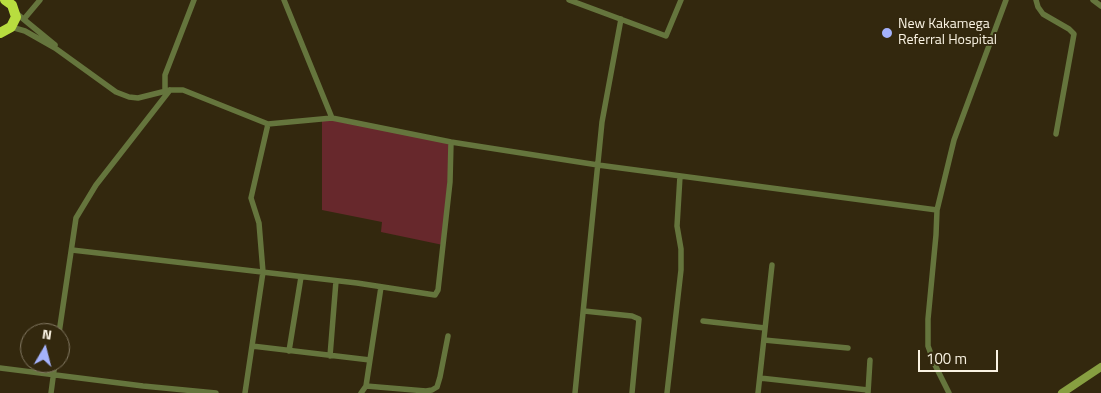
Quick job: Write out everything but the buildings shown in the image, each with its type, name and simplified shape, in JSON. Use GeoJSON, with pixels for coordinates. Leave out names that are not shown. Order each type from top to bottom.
{"type":"FeatureCollection","features":[{"type":"Feature","properties":{"kind":"highway"},"geometry":{"type":"LineString","coordinates":[[4,32],[15,21],[11,4]]}},
{"type":"Feature","properties":{"kind":"main road"},"geometry":{"type":"LineString","coordinates":[[1062,393],[1101,367]]}},
{"type":"Feature","properties":{"kind":"street"},"geometry":{"type":"LineString","coordinates":[[24,19],[40,0]]}},
{"type":"Feature","properties":{"kind":"street"},"geometry":{"type":"LineString","coordinates":[[284,0],[332,118]]}},
{"type":"Feature","properties":{"kind":"street"},"geometry":{"type":"LineString","coordinates":[[569,0],[580,2],[666,36],[680,0]]}},
{"type":"Feature","properties":{"kind":"street"},"geometry":{"type":"LineString","coordinates":[[949,393],[935,366],[928,346],[928,319],[937,210],[954,140],[1006,0]]}},
{"type":"Feature","properties":{"kind":"street"},"geometry":{"type":"LineString","coordinates":[[1036,0],[1043,14],[1074,34],[1056,134]]}},
{"type":"Feature","properties":{"kind":"street"},"geometry":{"type":"LineString","coordinates":[[1093,0],[1101,6]]}},
{"type":"Feature","properties":{"kind":"street"},"geometry":{"type":"LineString","coordinates":[[61,323],[76,218],[82,205],[96,185],[167,91],[165,75],[192,1]]}},
{"type":"Feature","properties":{"kind":"street"},"geometry":{"type":"LineString","coordinates":[[11,4],[24,19],[68,56],[116,92],[129,97],[138,98],[167,91],[183,90],[268,124],[332,118],[451,142],[598,165],[937,210]]}},
{"type":"Feature","properties":{"kind":"street"},"geometry":{"type":"LineString","coordinates":[[574,393],[584,311],[602,122],[621,19]]}},
{"type":"Feature","properties":{"kind":"street"},"geometry":{"type":"LineString","coordinates":[[4,32],[25,31],[68,56]]}},
{"type":"Feature","properties":{"kind":"street"},"geometry":{"type":"LineString","coordinates":[[245,393],[263,272],[259,223],[251,198],[268,124]]}},
{"type":"Feature","properties":{"kind":"street"},"geometry":{"type":"LineString","coordinates":[[72,250],[336,281],[432,296],[438,292],[450,182],[451,142]]}},
{"type":"Feature","properties":{"kind":"street"},"geometry":{"type":"LineString","coordinates":[[667,393],[681,270],[677,226],[680,176]]}},
{"type":"Feature","properties":{"kind":"street"},"geometry":{"type":"LineString","coordinates":[[758,393],[772,265]]}},
{"type":"Feature","properties":{"kind":"street"},"geometry":{"type":"LineString","coordinates":[[289,351],[301,277]]}},
{"type":"Feature","properties":{"kind":"street"},"geometry":{"type":"LineString","coordinates":[[330,356],[336,281]]}},
{"type":"Feature","properties":{"kind":"street"},"geometry":{"type":"LineString","coordinates":[[361,393],[366,386],[380,287]]}},
{"type":"Feature","properties":{"kind":"street"},"geometry":{"type":"LineString","coordinates":[[584,311],[632,316],[639,320],[632,393]]}},
{"type":"Feature","properties":{"kind":"street"},"geometry":{"type":"LineString","coordinates":[[703,321],[765,328]]}},
{"type":"Feature","properties":{"kind":"street"},"geometry":{"type":"LineString","coordinates":[[366,386],[426,391],[437,387],[448,336]]}},
{"type":"Feature","properties":{"kind":"street"},"geometry":{"type":"LineString","coordinates":[[764,340],[848,348]]}},
{"type":"Feature","properties":{"kind":"street"},"geometry":{"type":"LineString","coordinates":[[252,346],[370,360]]}},
{"type":"Feature","properties":{"kind":"street"},"geometry":{"type":"LineString","coordinates":[[760,378],[868,391],[870,360]]}},
{"type":"Feature","properties":{"kind":"street"},"geometry":{"type":"LineString","coordinates":[[0,368],[216,393]]}},
{"type":"Feature","properties":{"kind":"street"},"geometry":{"type":"LineString","coordinates":[[51,393],[53,374]]}},
{"type":"Feature","properties":{"kind":"street"},"geometry":{"type":"LineString","coordinates":[[140,393],[143,386]]}},
{"type":"Feature","properties":{"kind":"shaded area"},"geometry":{"type":"Polygon","coordinates":[[[322,117],[451,141],[443,245],[381,232],[382,222],[322,210],[322,117]]]}},
{"type":"Feature","properties":{"kind":"place","name":"New Kakamega Referral Hospital"},"geometry":{"type":"Point","coordinates":[887,33]}}]}
